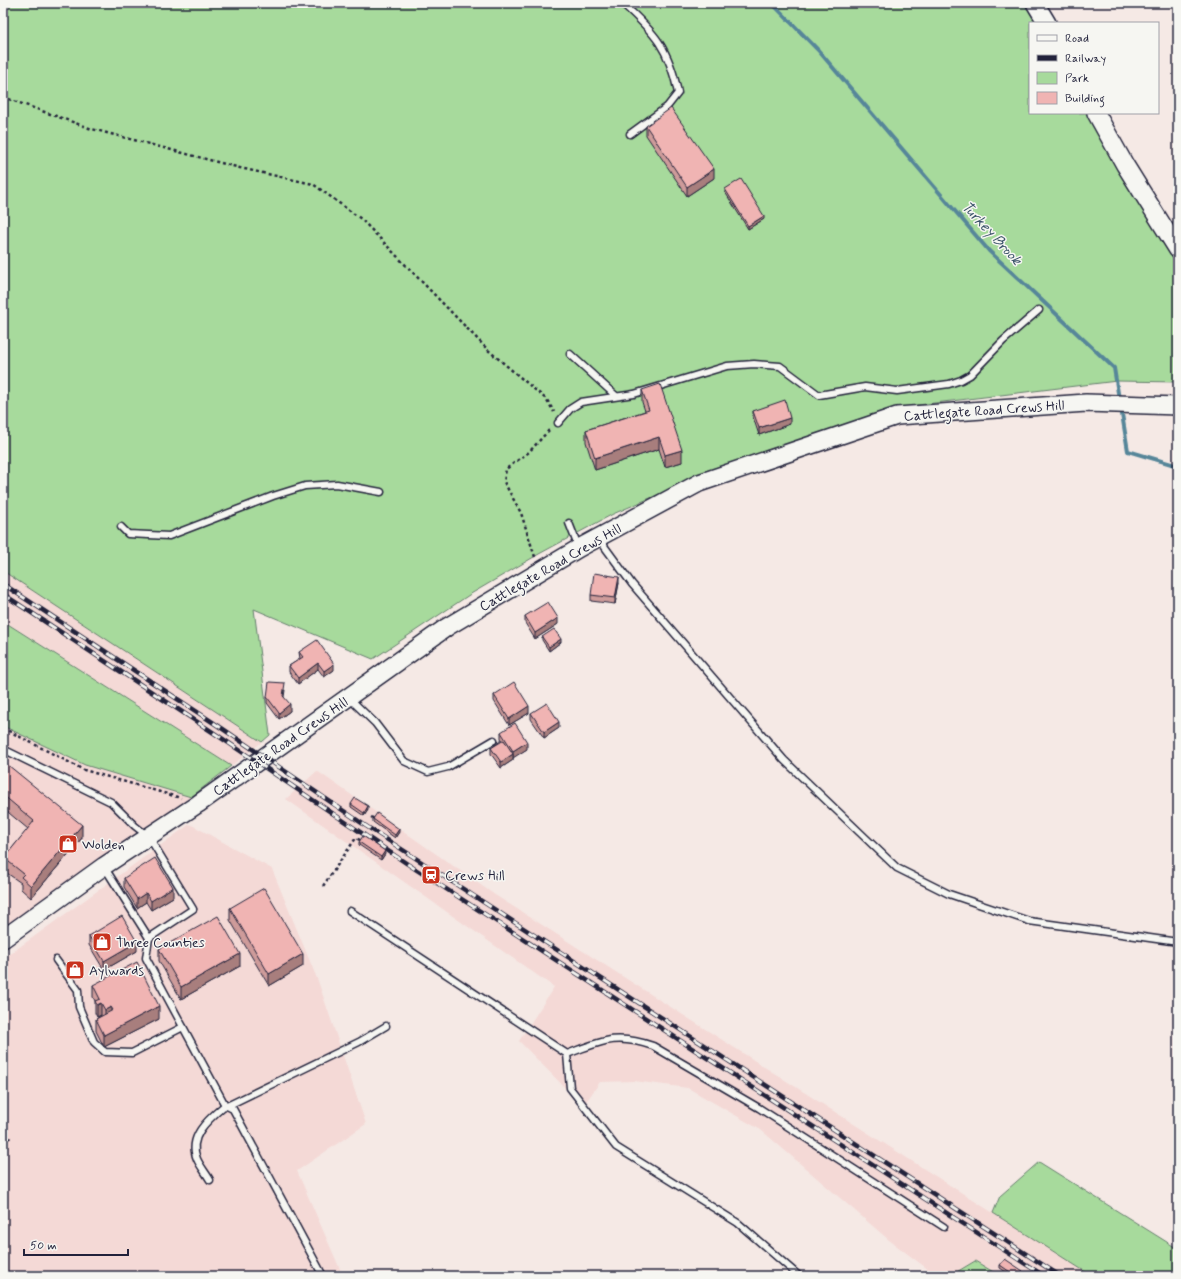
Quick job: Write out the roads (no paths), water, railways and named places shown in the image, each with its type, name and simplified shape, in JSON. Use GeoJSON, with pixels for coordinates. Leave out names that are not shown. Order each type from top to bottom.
{"type":"FeatureCollection","features":[{"type":"Feature","properties":{"kind":"street"},"geometry":{"type":"LineString","coordinates":[[1036,3],[1046,22]]}},
{"type":"Feature","properties":{"kind":"street"},"geometry":{"type":"LineString","coordinates":[[1097,114],[1125,165],[1178,250]]}},
{"type":"Feature","properties":{"kind":"street","name":"Cattlegate Road Crews Hill"},"geometry":{"type":"LineString","coordinates":[[3,939],[104,866],[198,804],[447,627],[578,548],[699,483],[897,416],[1086,403],[1178,406]]}},
{"type":"Feature","properties":{"kind":"lane"},"geometry":{"type":"LineString","coordinates":[[622,3],[648,27],[657,38],[672,64],[678,93],[667,107],[630,134]]}},
{"type":"Feature","properties":{"kind":"lane"},"geometry":{"type":"LineString","coordinates":[[558,423],[570,409],[581,402],[634,394],[727,366],[754,364],[780,366],[819,395],[865,387],[897,391],[949,384],[970,375],[1003,342],[1039,310]]}},
{"type":"Feature","properties":{"kind":"lane"},"geometry":{"type":"LineString","coordinates":[[570,354],[616,396]]}},
{"type":"Feature","properties":{"kind":"lane"},"geometry":{"type":"LineString","coordinates":[[121,527],[128,534],[169,536],[305,486],[337,484],[381,492]]}},
{"type":"Feature","properties":{"kind":"lane"},"geometry":{"type":"LineString","coordinates":[[569,523],[578,548]]}},
{"type":"Feature","properties":{"kind":"lane"},"geometry":{"type":"LineString","coordinates":[[598,538],[632,584],[784,760],[897,868],[949,894],[1029,921],[1178,942]]}},
{"type":"Feature","properties":{"kind":"lane"},"geometry":{"type":"LineString","coordinates":[[348,697],[375,723],[404,762],[428,772],[448,767],[494,740]]}},
{"type":"Feature","properties":{"kind":"lane"},"geometry":{"type":"LineString","coordinates":[[3,749],[111,802],[135,826],[149,837],[193,909],[149,938]]}},
{"type":"Feature","properties":{"kind":"lane"},"geometry":{"type":"LineString","coordinates":[[104,866],[149,938],[146,958],[226,1105],[233,1109],[323,1276]]}},
{"type":"Feature","properties":{"kind":"lane"},"geometry":{"type":"LineString","coordinates":[[350,911],[567,1054]]}},
{"type":"Feature","properties":{"kind":"lane"},"geometry":{"type":"LineString","coordinates":[[56,960],[78,990],[79,1007],[94,1042],[105,1052],[132,1053],[183,1027]]}},
{"type":"Feature","properties":{"kind":"lane"},"geometry":{"type":"LineString","coordinates":[[210,1180],[197,1159],[193,1147],[203,1126],[226,1105],[359,1042],[386,1026]]}},
{"type":"Feature","properties":{"kind":"lane"},"geometry":{"type":"LineString","coordinates":[[567,1054],[604,1040],[618,1038],[636,1040],[653,1046],[759,1108],[944,1228]]}},
{"type":"Feature","properties":{"kind":"lane"},"geometry":{"type":"LineString","coordinates":[[567,1054],[570,1088],[616,1147],[738,1223],[799,1276]]}},
{"type":"Feature","properties":{"kind":"waterway","name":"Turkey Brook"},"geometry":{"type":"LineString","coordinates":[[772,3],[818,50],[989,251],[1114,368],[1119,399]]}},
{"type":"Feature","properties":{"kind":"waterway","name":"Turkey Brook"},"geometry":{"type":"LineString","coordinates":[[1121,408],[1128,451],[1178,466]]}},
{"type":"Feature","properties":{"kind":"railway"},"geometry":{"type":"LineString","coordinates":[[3,584],[223,729],[366,826],[1060,1276]]}},
{"type":"Feature","properties":{"kind":"railway"},"geometry":{"type":"LineString","coordinates":[[3,594],[217,735],[406,863],[1044,1276]]}},
{"type":"Feature","properties":{"kind":"place","name":"Wolden"},"geometry":{"type":"Point","coordinates":[68,844]}},
{"type":"Feature","properties":{"kind":"place","name":"Crews Hill"},"geometry":{"type":"Point","coordinates":[431,875]}},
{"type":"Feature","properties":{"kind":"place","name":"Three Counties"},"geometry":{"type":"Point","coordinates":[102,942]}},
{"type":"Feature","properties":{"kind":"place","name":"Aylwards"},"geometry":{"type":"Point","coordinates":[75,970]}}]}
